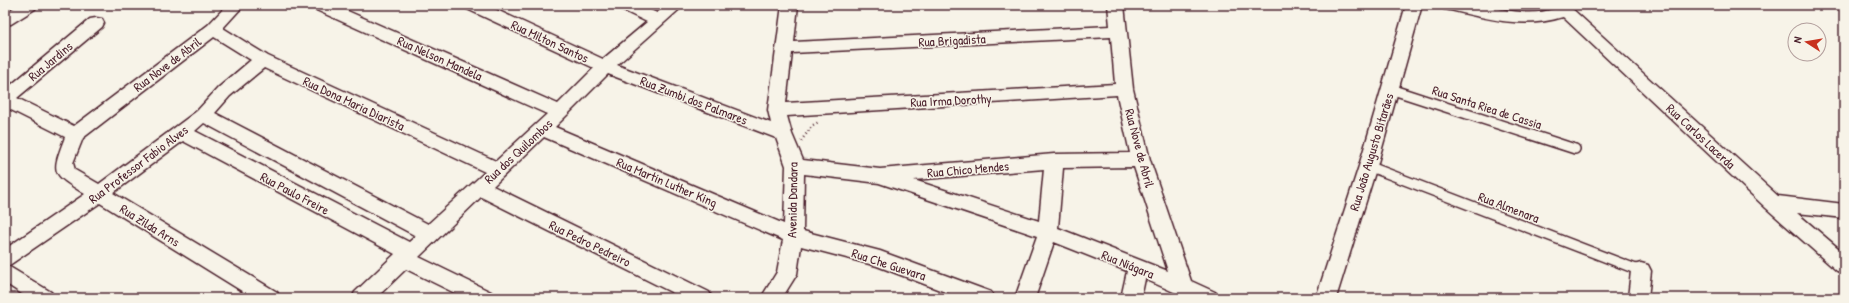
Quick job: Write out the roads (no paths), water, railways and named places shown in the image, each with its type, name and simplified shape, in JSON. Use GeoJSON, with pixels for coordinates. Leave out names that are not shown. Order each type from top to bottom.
{"type":"FeatureCollection","features":[{"type":"Feature","properties":{"kind":"street"},"geometry":{"type":"LineString","coordinates":[[5,20],[29,5]]}},
{"type":"Feature","properties":{"kind":"street","name":"Rua Nove de Abril"},"geometry":{"type":"LineString","coordinates":[[75,134],[214,29],[223,17],[236,5]]}},
{"type":"Feature","properties":{"kind":"street","name":"Rua Nelson Mandela"},"geometry":{"type":"LineString","coordinates":[[320,5],[560,112]]}},
{"type":"Feature","properties":{"kind":"street","name":"Rua Milton Santos"},"geometry":{"type":"LineString","coordinates":[[473,5],[605,67]]}},
{"type":"Feature","properties":{"kind":"street"},"geometry":{"type":"LineString","coordinates":[[626,5],[657,20]]}},
{"type":"Feature","properties":{"kind":"street","name":"Rua dos Quilombos"},"geometry":{"type":"LineString","coordinates":[[362,298],[560,112],[605,67],[676,5]]}},
{"type":"Feature","properties":{"kind":"street","name":"Avenida Dandara"},"geometry":{"type":"LineString","coordinates":[[771,298],[787,274],[792,236],[793,160],[783,134],[777,110],[790,5]]}},
{"type":"Feature","properties":{"kind":"street","name":"Rua Nove de Abril"},"geometry":{"type":"LineString","coordinates":[[1116,5],[1124,90],[1141,160],[1183,287]]}},
{"type":"Feature","properties":{"kind":"street","name":"Rua João Augusto Bitarães"},"geometry":{"type":"LineString","coordinates":[[1326,298],[1368,166],[1414,5]]}},
{"type":"Feature","properties":{"kind":"street"},"geometry":{"type":"LineString","coordinates":[[1450,5],[1492,15],[1542,18],[1562,8]]}},
{"type":"Feature","properties":{"kind":"street","name":"Rua Carlos Lacerda"},"geometry":{"type":"LineString","coordinates":[[1562,8],[1773,203],[1844,265]]}},
{"type":"Feature","properties":{"kind":"street","name":"Rua Jardins"},"geometry":{"type":"LineString","coordinates":[[5,100],[96,23]]}},
{"type":"Feature","properties":{"kind":"street","name":"Rua Dona Maria Diarista"},"geometry":{"type":"LineString","coordinates":[[214,29],[262,60],[498,170]]}},
{"type":"Feature","properties":{"kind":"street","name":"Rua Brigadista"},"geometry":{"type":"LineString","coordinates":[[785,48],[1119,32]]}},
{"type":"Feature","properties":{"kind":"street","name":"Rua Professor Fabio Alves"},"geometry":{"type":"LineString","coordinates":[[5,259],[100,193],[182,132],[203,115],[224,92],[262,60]]}},
{"type":"Feature","properties":{"kind":"street","name":"Rua Zumbi dos Palmares"},"geometry":{"type":"LineString","coordinates":[[605,67],[783,134]]}},
{"type":"Feature","properties":{"kind":"street","name":"Rua Irma Dorothy"},"geometry":{"type":"LineString","coordinates":[[777,110],[1124,90]]}},
{"type":"Feature","properties":{"kind":"street"},"geometry":{"type":"LineString","coordinates":[[5,100],[75,134]]}},
{"type":"Feature","properties":{"kind":"street","name":"Rua Paulo Freire"},"geometry":{"type":"LineString","coordinates":[[203,115],[430,234]]}},
{"type":"Feature","properties":{"kind":"street","name":"Rua Martin Luther King"},"geometry":{"type":"LineString","coordinates":[[542,129],[792,236]]}},
{"type":"Feature","properties":{"kind":"street","name":"Rua Paulo Freire"},"geometry":{"type":"LineString","coordinates":[[182,132],[484,298]]}},
{"type":"Feature","properties":{"kind":"street","name":"Rua Zilda Arns"},"geometry":{"type":"LineString","coordinates":[[75,134],[64,163],[67,174],[270,298]]}},
{"type":"Feature","properties":{"kind":"street","name":"Rua Chico Mendes"},"geometry":{"type":"LineString","coordinates":[[793,160],[880,176],[1054,161],[1141,160]]}},
{"type":"Feature","properties":{"kind":"street"},"geometry":{"type":"LineString","coordinates":[[1025,298],[1048,232],[1054,161]]}},
{"type":"Feature","properties":{"kind":"street"},"geometry":{"type":"LineString","coordinates":[[295,193],[318,175]]}},
{"type":"Feature","properties":{"kind":"street"},"geometry":{"type":"LineString","coordinates":[[880,176],[1048,232]]}},
{"type":"Feature","properties":{"kind":"street","name":"Rua Pedro Pedreiro"},"geometry":{"type":"LineString","coordinates":[[479,188],[702,298]]}},
{"type":"Feature","properties":{"kind":"street"},"geometry":{"type":"LineString","coordinates":[[1773,203],[1844,211]]}},
{"type":"Feature","properties":{"kind":"street","name":"Rua Niágara"},"geometry":{"type":"LineString","coordinates":[[1048,232],[1208,298]]}},
{"type":"Feature","properties":{"kind":"street","name":"Rua Che Guevara"},"geometry":{"type":"LineString","coordinates":[[792,236],[880,259],[984,298]]}},
{"type":"Feature","properties":{"kind":"street"},"geometry":{"type":"LineString","coordinates":[[1131,298],[1138,268]]}},
{"type":"Feature","properties":{"kind":"street"},"geometry":{"type":"LineString","coordinates":[[1638,298],[1641,271]]}},
{"type":"Feature","properties":{"kind":"street"},"geometry":{"type":"LineString","coordinates":[[5,273],[44,298]]}},
{"type":"Feature","properties":{"kind":"lane","name":"Rua Santa Riea de Cassia"},"geometry":{"type":"LineString","coordinates":[[1390,89],[1575,149]]}},
{"type":"Feature","properties":{"kind":"lane","name":"Rua Almenara"},"geometry":{"type":"LineString","coordinates":[[1368,166],[1641,271]]}}]}
